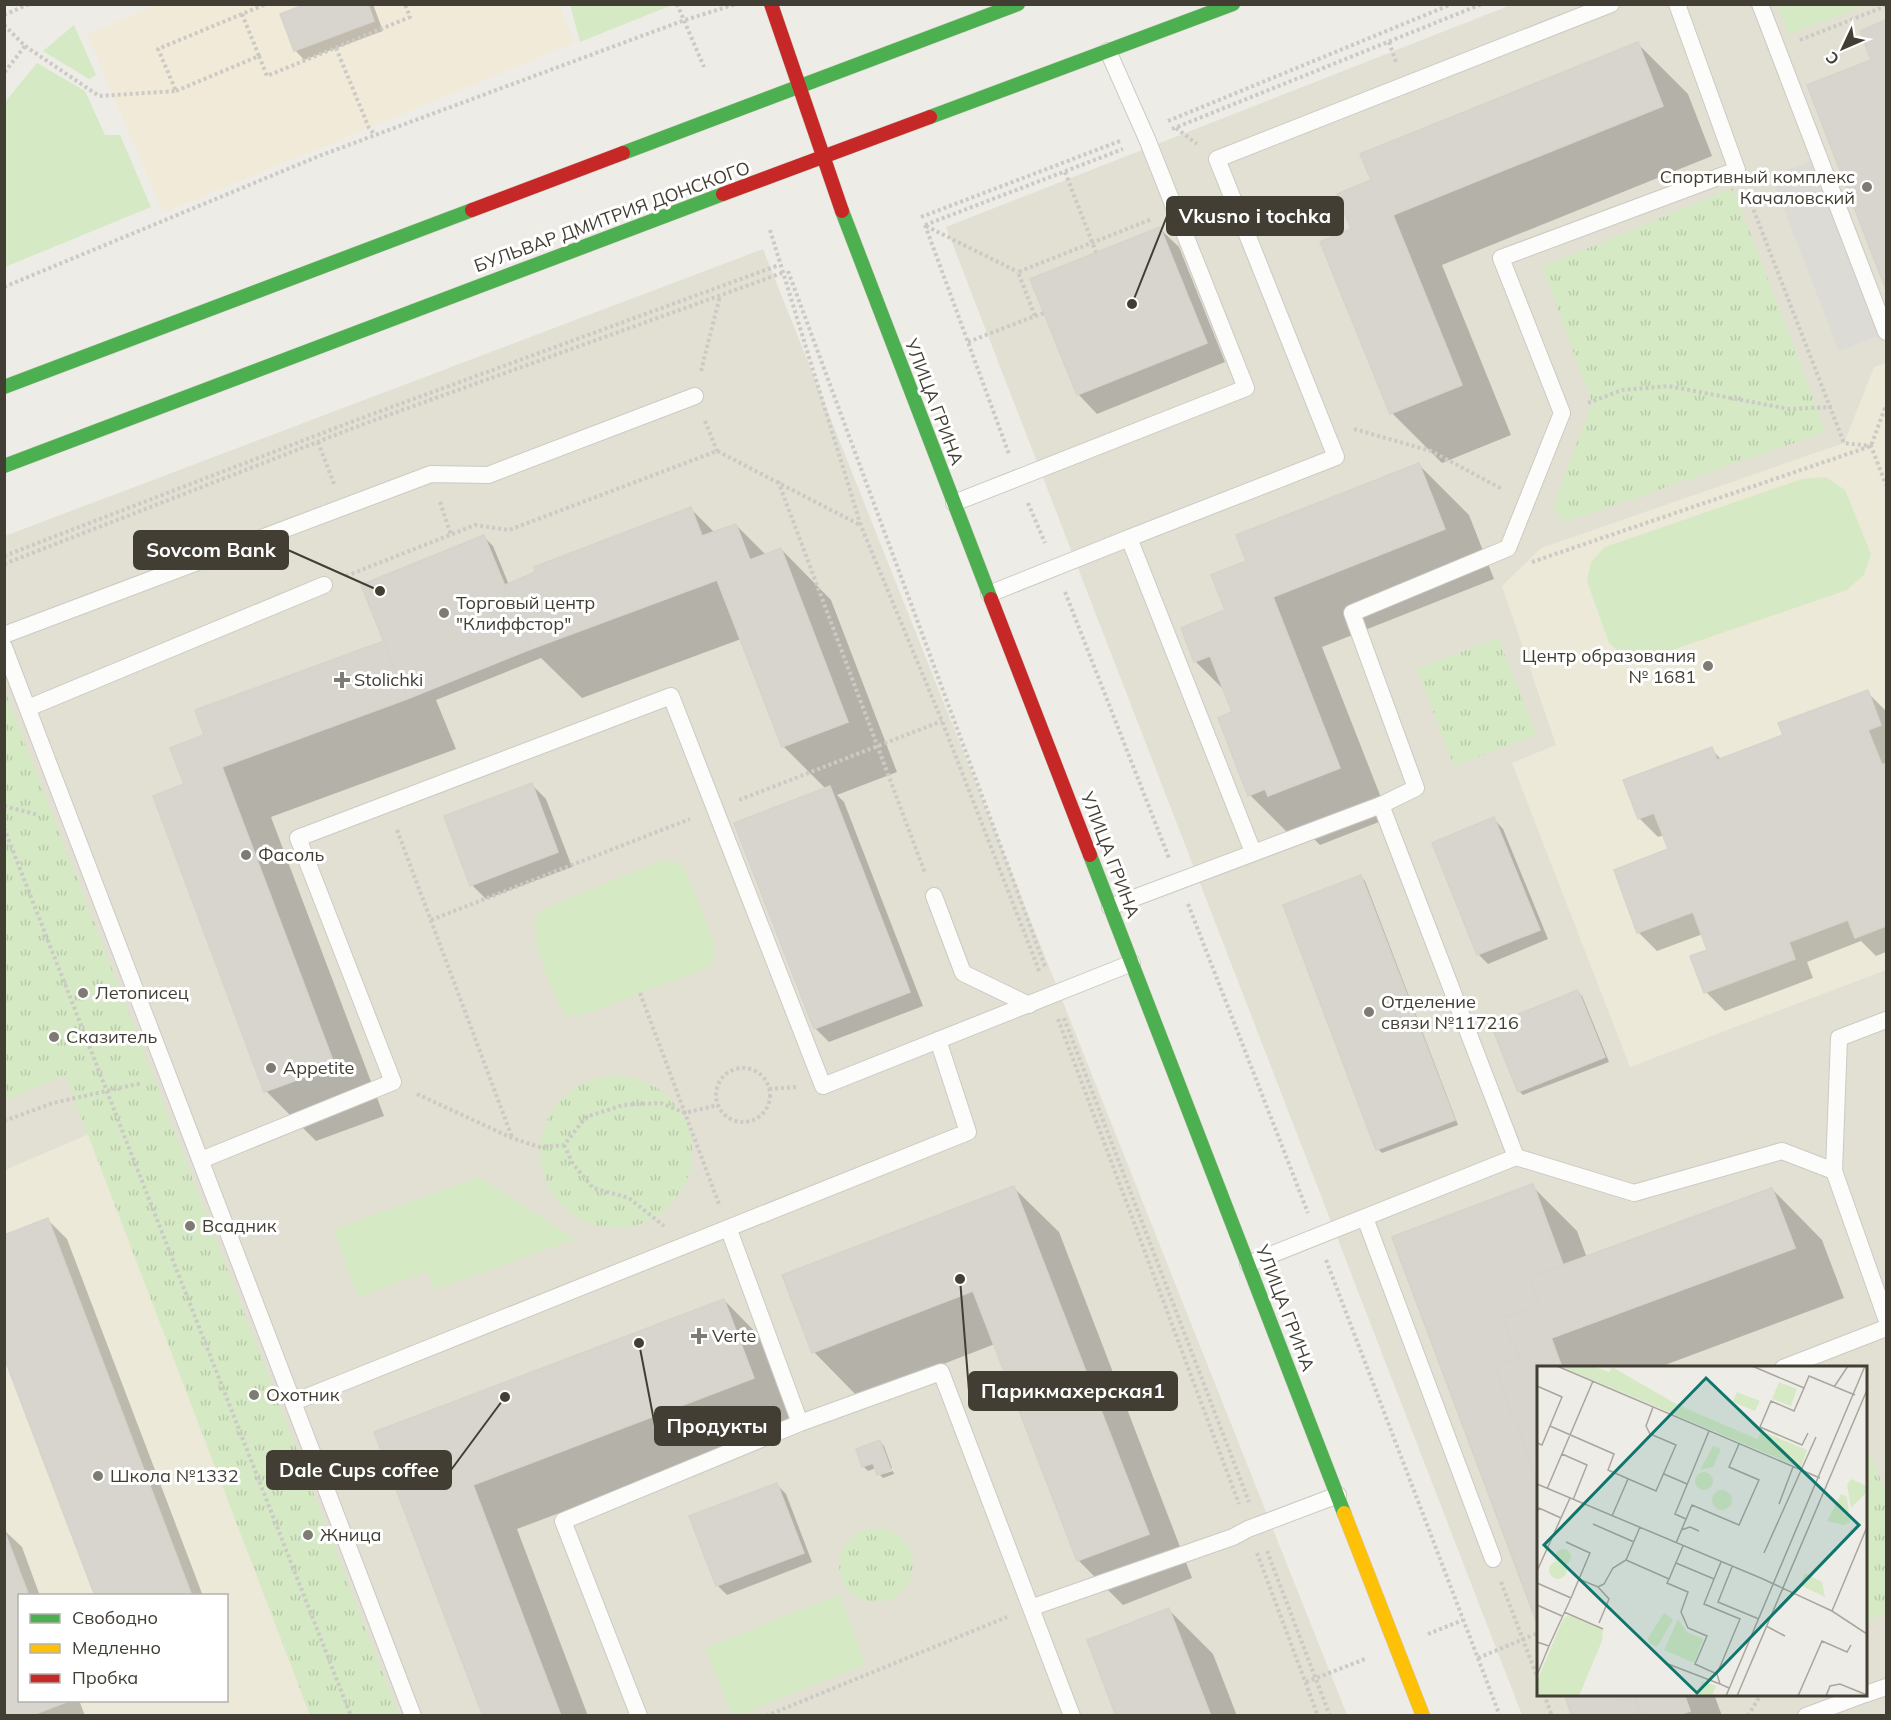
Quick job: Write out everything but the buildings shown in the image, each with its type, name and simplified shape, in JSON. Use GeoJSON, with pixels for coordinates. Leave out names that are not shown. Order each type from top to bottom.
{"type":"FeatureCollection","features":[{"type":"Feature","properties":{"kind":"street","name":"УЛИЦА ГРИНА"},"geometry":{"type":"LineString","coordinates":[[771,4],[855,249],[1423,1716]]}},
{"type":"Feature","properties":{"kind":"street"},"geometry":{"type":"LineString","coordinates":[[4,387],[1018,4]]}},
{"type":"Feature","properties":{"kind":"street","name":"БУЛЬВАР ДМИТРИЯ ДОНСКОГО"},"geometry":{"type":"LineString","coordinates":[[4,466],[288,356],[824,159],[1233,4]]}},
{"type":"Feature","properties":{"kind":"lane"},"geometry":{"type":"LineString","coordinates":[[989,594],[1336,457],[1216,159],[1611,4]]}},
{"type":"Feature","properties":{"kind":"lane"},"geometry":{"type":"LineString","coordinates":[[1110,907],[1381,805],[1416,788],[1352,613],[1509,548],[1562,413],[1501,258],[1737,170],[1677,4]]}},
{"type":"Feature","properties":{"kind":"lane"},"geometry":{"type":"LineString","coordinates":[[1760,4],[1887,332]]}},
{"type":"Feature","properties":{"kind":"lane"},"geometry":{"type":"LineString","coordinates":[[954,503],[1246,388],[1145,135],[1108,51]]}},
{"type":"Feature","properties":{"kind":"lane"},"geometry":{"type":"LineString","coordinates":[[4,635],[431,474],[488,475],[695,396]]}},
{"type":"Feature","properties":{"kind":"lane"},"geometry":{"type":"LineString","coordinates":[[1129,538],[1253,852]]}},
{"type":"Feature","properties":{"kind":"lane"},"geometry":{"type":"LineString","coordinates":[[28,708],[324,585]]}},
{"type":"Feature","properties":{"kind":"lane"},"geometry":{"type":"LineString","coordinates":[[4,647],[413,1716]]}},
{"type":"Feature","properties":{"kind":"lane"},"geometry":{"type":"LineString","coordinates":[[201,1160],[393,1082],[298,838],[671,696],[824,1086],[1132,963]]}},
{"type":"Feature","properties":{"kind":"lane"},"geometry":{"type":"LineString","coordinates":[[1381,805],[1516,1157]]}},
{"type":"Feature","properties":{"kind":"lane"},"geometry":{"type":"LineString","coordinates":[[934,896],[963,973],[1029,1005]]}},
{"type":"Feature","properties":{"kind":"lane"},"geometry":{"type":"LineString","coordinates":[[1887,1020],[1839,1038],[1834,1171],[1887,1318]]}},
{"type":"Feature","properties":{"kind":"lane"},"geometry":{"type":"LineString","coordinates":[[294,1402],[729,1230],[968,1132],[938,1040]]}},
{"type":"Feature","properties":{"kind":"lane"},"geometry":{"type":"LineString","coordinates":[[1248,1264],[1516,1157],[1634,1193],[1782,1150],[1834,1171]]}},
{"type":"Feature","properties":{"kind":"lane"},"geometry":{"type":"LineString","coordinates":[[1365,1218],[1493,1559]]}},
{"type":"Feature","properties":{"kind":"lane"},"geometry":{"type":"LineString","coordinates":[[729,1230],[800,1423]]}},
{"type":"Feature","properties":{"kind":"lane"},"geometry":{"type":"LineString","coordinates":[[1788,1366],[1887,1328]]}},
{"type":"Feature","properties":{"kind":"lane"},"geometry":{"type":"LineString","coordinates":[[639,1716],[563,1521],[800,1423],[941,1372],[1072,1716]]}},
{"type":"Feature","properties":{"kind":"lane"},"geometry":{"type":"LineString","coordinates":[[1032,1607],[1233,1537],[1248,1529],[1338,1495]]}},
{"type":"Feature","properties":{"kind":"lane"},"geometry":{"type":"LineString","coordinates":[[1867,1693],[1887,1687]]}},
{"type":"Feature","properties":{"kind":"lane"},"geometry":{"type":"LineString","coordinates":[[1806,1716],[1860,1696]]}},
{"type":"Feature","properties":{"kind":"path"},"geometry":{"type":"LineString","coordinates":[[4,15],[29,4]]}},
{"type":"Feature","properties":{"kind":"path"},"geometry":{"type":"LineString","coordinates":[[176,91],[158,49],[266,4]]}},
{"type":"Feature","properties":{"kind":"path"},"geometry":{"type":"LineString","coordinates":[[242,14],[267,76],[410,17],[405,4]]}},
{"type":"Feature","properties":{"kind":"path"},"geometry":{"type":"LineString","coordinates":[[677,4],[682,21],[704,67]]}},
{"type":"Feature","properties":{"kind":"path"},"geometry":{"type":"LineString","coordinates":[[4,287],[319,156],[682,21],[736,4]]}},
{"type":"Feature","properties":{"kind":"path"},"geometry":{"type":"LineString","coordinates":[[925,225],[1065,172],[1145,135],[1452,4]]}},
{"type":"Feature","properties":{"kind":"path"},"geometry":{"type":"LineString","coordinates":[[921,217],[1145,135],[1482,4]]}},
{"type":"Feature","properties":{"kind":"path"},"geometry":{"type":"LineString","coordinates":[[1777,49],[1887,6]]}},
{"type":"Feature","properties":{"kind":"path"},"geometry":{"type":"LineString","coordinates":[[4,25],[25,46],[99,96],[176,91],[259,56]]}},
{"type":"Feature","properties":{"kind":"path"},"geometry":{"type":"LineString","coordinates":[[4,73],[25,46]]}},
{"type":"Feature","properties":{"kind":"path"},"geometry":{"type":"LineString","coordinates":[[336,48],[369,128],[375,135]]}},
{"type":"Feature","properties":{"kind":"path"},"geometry":{"type":"LineString","coordinates":[[1737,170],[1832,407],[1844,443],[1871,446]]}},
{"type":"Feature","properties":{"kind":"path"},"geometry":{"type":"LineString","coordinates":[[1065,172],[1096,252]]}},
{"type":"Feature","properties":{"kind":"path"},"geometry":{"type":"LineString","coordinates":[[1018,272],[1175,210]]}},
{"type":"Feature","properties":{"kind":"path"},"geometry":{"type":"LineString","coordinates":[[925,225],[1018,272],[1035,316]]}},
{"type":"Feature","properties":{"kind":"path"},"geometry":{"type":"LineString","coordinates":[[925,225],[1017,478],[1056,569],[1179,881],[1500,1716]]}},
{"type":"Feature","properties":{"kind":"path"},"geometry":{"type":"LineString","coordinates":[[4,564],[318,442],[782,273],[770,230]]}},
{"type":"Feature","properties":{"kind":"path"},"geometry":{"type":"LineString","coordinates":[[4,556],[359,419],[779,265]]}},
{"type":"Feature","properties":{"kind":"path"},"geometry":{"type":"LineString","coordinates":[[720,296],[695,396],[717,451],[861,526]]}},
{"type":"Feature","properties":{"kind":"path"},"geometry":{"type":"LineString","coordinates":[[968,342],[1044,313]]}},
{"type":"Feature","properties":{"kind":"path"},"geometry":{"type":"LineString","coordinates":[[1562,413],[1622,390],[1668,386],[1789,410],[1832,407]]}},
{"type":"Feature","properties":{"kind":"path"},"geometry":{"type":"LineString","coordinates":[[1887,405],[1871,446],[1887,485]]}},
{"type":"Feature","properties":{"kind":"path"},"geometry":{"type":"LineString","coordinates":[[1321,420],[1431,451],[1527,502]]}},
{"type":"Feature","properties":{"kind":"path"},"geometry":{"type":"LineString","coordinates":[[318,442],[344,507]]}},
{"type":"Feature","properties":{"kind":"path"},"geometry":{"type":"LineString","coordinates":[[1523,565],[1871,446]]}},
{"type":"Feature","properties":{"kind":"path"},"geometry":{"type":"LineString","coordinates":[[324,585],[475,525],[509,530],[717,451]]}},
{"type":"Feature","properties":{"kind":"path"},"geometry":{"type":"LineString","coordinates":[[431,474],[451,535]]}},
{"type":"Feature","properties":{"kind":"path"},"geometry":{"type":"LineString","coordinates":[[777,482],[879,745],[934,896]]}},
{"type":"Feature","properties":{"kind":"path"},"geometry":{"type":"LineString","coordinates":[[431,920],[942,721]]}},
{"type":"Feature","properties":{"kind":"path"},"geometry":{"type":"LineString","coordinates":[[387,804],[512,1138]]}},
{"type":"Feature","properties":{"kind":"path"},"geometry":{"type":"LineString","coordinates":[[4,828],[351,1716]]}},
{"type":"Feature","properties":{"kind":"path"},"geometry":{"type":"LineString","coordinates":[[640,993],[729,1230]]}},
{"type":"Feature","properties":{"kind":"path"},"geometry":{"type":"LineString","coordinates":[[746,1068],[759,1074],[769,1089],[766,1108],[751,1121],[732,1120],[718,1105],[716,1096],[719,1082],[728,1072],[737,1069],[746,1068]]}},
{"type":"Feature","properties":{"kind":"path"},"geometry":{"type":"LineString","coordinates":[[4,1121],[53,1103],[169,1076]]}},
{"type":"Feature","properties":{"kind":"path"},"geometry":{"type":"LineString","coordinates":[[424,1097],[512,1138],[539,1147],[564,1145],[586,1117],[623,1105],[661,1103],[685,1113],[718,1105]]}},
{"type":"Feature","properties":{"kind":"path"},"geometry":{"type":"LineString","coordinates":[[564,1145],[573,1164],[593,1188],[629,1198],[688,1246]]}},
{"type":"Feature","properties":{"kind":"path"},"geometry":{"type":"LineString","coordinates":[[1493,1559],[1537,1674]]}},
{"type":"Feature","properties":{"kind":"path"},"geometry":{"type":"LineString","coordinates":[[766,1716],[1032,1607]]}},
{"type":"Feature","properties":{"kind":"path"},"geometry":{"type":"LineString","coordinates":[[1478,1658],[1537,1634]]}},
{"type":"Feature","properties":{"kind":"path"},"geometry":{"type":"LineString","coordinates":[[1544,1696],[1552,1716]]}},
{"type":"Feature","properties":{"kind":"path"},"geometry":{"type":"LineString","coordinates":[[1748,1716],[1760,1696]]}},
{"type":"Feature","properties":{"kind":"shaded area"},"geometry":{"type":"Polygon","coordinates":[[[559,4],[574,43],[163,213],[87,34],[158,5],[559,4]]]}},
{"type":"Feature","properties":{"kind":"shaded area"},"geometry":{"type":"Polygon","coordinates":[[[1511,5],[1886,5],[1886,1715],[1522,1715],[946,227],[1511,5]]]}},
{"type":"Feature","properties":{"kind":"shaded area"},"geometry":{"type":"Polygon","coordinates":[[[1818,158],[1886,333],[1839,351],[1771,176],[1818,158]]]}},
{"type":"Feature","properties":{"kind":"shaded area"},"geometry":{"type":"Polygon","coordinates":[[[763,249],[1347,1715],[5,1716],[5,536],[763,249]]]}},
{"type":"Feature","properties":{"kind":"shaded area","name":"Центр образования № 1681"},"geometry":{"type":"Polygon","coordinates":[[[1886,363],[1886,970],[1630,1067],[1512,763],[1556,745],[1502,586],[1541,548],[1844,443],[1874,367],[1886,363]]]}},
{"type":"Feature","properties":{"kind":"shaded area"},"geometry":{"type":"Polygon","coordinates":[[[89,1134],[310,1715],[5,1716],[5,1170],[89,1134]]]}},
{"type":"Feature","properties":{"kind":"green space"},"geometry":{"type":"Polygon","coordinates":[[[570,4],[672,4],[672,5],[580,42],[570,4]]]}},
{"type":"Feature","properties":{"kind":"green space"},"geometry":{"type":"Polygon","coordinates":[[[1777,5],[1865,5],[1789,35],[1777,5]]]}},
{"type":"Feature","properties":{"kind":"green space"},"geometry":{"type":"Polygon","coordinates":[[[74,25],[96,75],[89,79],[43,51],[74,25]]]}},
{"type":"Feature","properties":{"kind":"green space"},"geometry":{"type":"Polygon","coordinates":[[[37,63],[85,91],[105,135],[120,135],[151,207],[5,267],[5,102],[37,63]]]}},
{"type":"Feature","properties":{"kind":"green space"},"geometry":{"type":"Polygon","coordinates":[[[1733,188],[1826,432],[1565,522],[1553,508],[1592,402],[1542,267],[1733,188]]]}},
{"type":"Feature","properties":{"kind":"green space"},"geometry":{"type":"Polygon","coordinates":[[[1826,477],[1845,490],[1871,554],[1864,575],[1847,590],[1649,658],[1626,658],[1609,643],[1587,581],[1591,562],[1605,547],[1802,479],[1826,477]]]}},
{"type":"Feature","properties":{"kind":"green space"},"geometry":{"type":"Polygon","coordinates":[[[1498,638],[1536,735],[1454,766],[1417,669],[1498,638]]]}},
{"type":"Feature","properties":{"kind":"green space"},"geometry":{"type":"Polygon","coordinates":[[[5,691],[399,1715],[310,1715],[65,1075],[5,1101],[5,691]]]}},
{"type":"Feature","properties":{"kind":"green space"},"geometry":{"type":"Polygon","coordinates":[[[663,860],[675,861],[685,869],[714,942],[714,959],[705,969],[580,1016],[566,1015],[543,967],[536,940],[535,916],[547,907],[663,860]]]}},
{"type":"Feature","properties":{"kind":"green space"},"geometry":{"type":"Polygon","coordinates":[[[616,1076],[645,1082],[658,1089],[669,1099],[679,1110],[686,1123],[692,1152],[686,1181],[679,1194],[669,1205],[658,1215],[645,1222],[616,1228],[587,1222],[574,1215],[563,1205],[553,1194],[546,1181],[540,1152],[546,1123],[553,1110],[563,1099],[574,1089],[587,1082],[616,1076]]]}},
{"type":"Feature","properties":{"kind":"green space"},"geometry":{"type":"Polygon","coordinates":[[[479,1177],[575,1239],[434,1290],[427,1272],[358,1297],[333,1230],[479,1177]]]}},
{"type":"Feature","properties":{"kind":"green space"},"geometry":{"type":"Polygon","coordinates":[[[1872,1456],[1886,1495],[1886,1613],[1867,1621],[1867,1458],[1872,1456]]]}},
{"type":"Feature","properties":{"kind":"green space"},"geometry":{"type":"Polygon","coordinates":[[[876,1528],[897,1534],[907,1544],[913,1565],[907,1586],[897,1596],[876,1602],[855,1596],[845,1586],[839,1565],[845,1544],[855,1534],[876,1528]]]}},
{"type":"Feature","properties":{"kind":"green space"},"geometry":{"type":"Polygon","coordinates":[[[839,1594],[866,1664],[738,1715],[731,1715],[705,1648],[839,1594]]]}},
{"type":"Feature","properties":{"kind":"traffic: fast"},"geometry":{"type":"LineString","coordinates":[[623,153],[1018,4]]}},
{"type":"Feature","properties":{"kind":"traffic: fast"},"geometry":{"type":"LineString","coordinates":[[930,117],[1233,4]]}},
{"type":"Feature","properties":{"kind":"traffic: fast"},"geometry":{"type":"LineString","coordinates":[[4,466],[723,194]]}},
{"type":"Feature","properties":{"kind":"traffic: fast"},"geometry":{"type":"LineString","coordinates":[[4,387],[472,210]]}},
{"type":"Feature","properties":{"kind":"traffic: fast"},"geometry":{"type":"LineString","coordinates":[[842,211],[991,599]]}},
{"type":"Feature","properties":{"kind":"traffic: fast"},"geometry":{"type":"LineString","coordinates":[[1090,855],[1344,1513]]}},
{"type":"Feature","properties":{"kind":"traffic: slow"},"geometry":{"type":"LineString","coordinates":[[1344,1513],[1423,1716]]}},
{"type":"Feature","properties":{"kind":"traffic: jam"},"geometry":{"type":"LineString","coordinates":[[771,4],[842,211]]}},
{"type":"Feature","properties":{"kind":"traffic: jam"},"geometry":{"type":"LineString","coordinates":[[723,194],[930,117]]}},
{"type":"Feature","properties":{"kind":"traffic: jam"},"geometry":{"type":"LineString","coordinates":[[472,210],[623,153]]}},
{"type":"Feature","properties":{"kind":"traffic: jam"},"geometry":{"type":"LineString","coordinates":[[991,599],[1090,855]]}},
{"type":"Feature","properties":{"kind":"place","name":"Спортивный комплекс Качаловский"},"geometry":{"type":"Point","coordinates":[1867,187]}},
{"type":"Feature","properties":{"kind":"place","name":"Vkusno i tochka"},"geometry":{"type":"Point","coordinates":[1132,304]}},
{"type":"Feature","properties":{"kind":"place","name":"Sovcom Bank"},"geometry":{"type":"Point","coordinates":[380,591]}},
{"type":"Feature","properties":{"kind":"place","name":"Торговый центр \"Клиффстор\""},"geometry":{"type":"Point","coordinates":[444,613]}},
{"type":"Feature","properties":{"kind":"place","name":"Центр образования № 1681"},"geometry":{"type":"Point","coordinates":[1708,666]}},
{"type":"Feature","properties":{"kind":"place","name":"Stolichki"},"geometry":{"type":"Point","coordinates":[342,680]}},
{"type":"Feature","properties":{"kind":"place","name":"Фасоль"},"geometry":{"type":"Point","coordinates":[246,855]}},
{"type":"Feature","properties":{"kind":"place","name":"Летописец"},"geometry":{"type":"Point","coordinates":[83,993]}},
{"type":"Feature","properties":{"kind":"place","name":"Отделение связи №117216"},"geometry":{"type":"Point","coordinates":[1369,1012]}},
{"type":"Feature","properties":{"kind":"place","name":"Сказитель"},"geometry":{"type":"Point","coordinates":[54,1037]}},
{"type":"Feature","properties":{"kind":"place","name":"Appetite"},"geometry":{"type":"Point","coordinates":[271,1068]}},
{"type":"Feature","properties":{"kind":"place","name":"Всадник"},"geometry":{"type":"Point","coordinates":[190,1226]}},
{"type":"Feature","properties":{"kind":"place","name":"Парикмахерская1"},"geometry":{"type":"Point","coordinates":[960,1279]}},
{"type":"Feature","properties":{"kind":"place","name":"Verte"},"geometry":{"type":"Point","coordinates":[699,1336]}},
{"type":"Feature","properties":{"kind":"place","name":"Продукты"},"geometry":{"type":"Point","coordinates":[639,1343]}},
{"type":"Feature","properties":{"kind":"place","name":"Охотник"},"geometry":{"type":"Point","coordinates":[254,1395]}},
{"type":"Feature","properties":{"kind":"place","name":"Dale Cups coffee"},"geometry":{"type":"Point","coordinates":[505,1397]}},
{"type":"Feature","properties":{"kind":"place","name":"Школа №1332"},"geometry":{"type":"Point","coordinates":[98,1476]}},
{"type":"Feature","properties":{"kind":"place","name":"Жница"},"geometry":{"type":"Point","coordinates":[308,1535]}}]}
